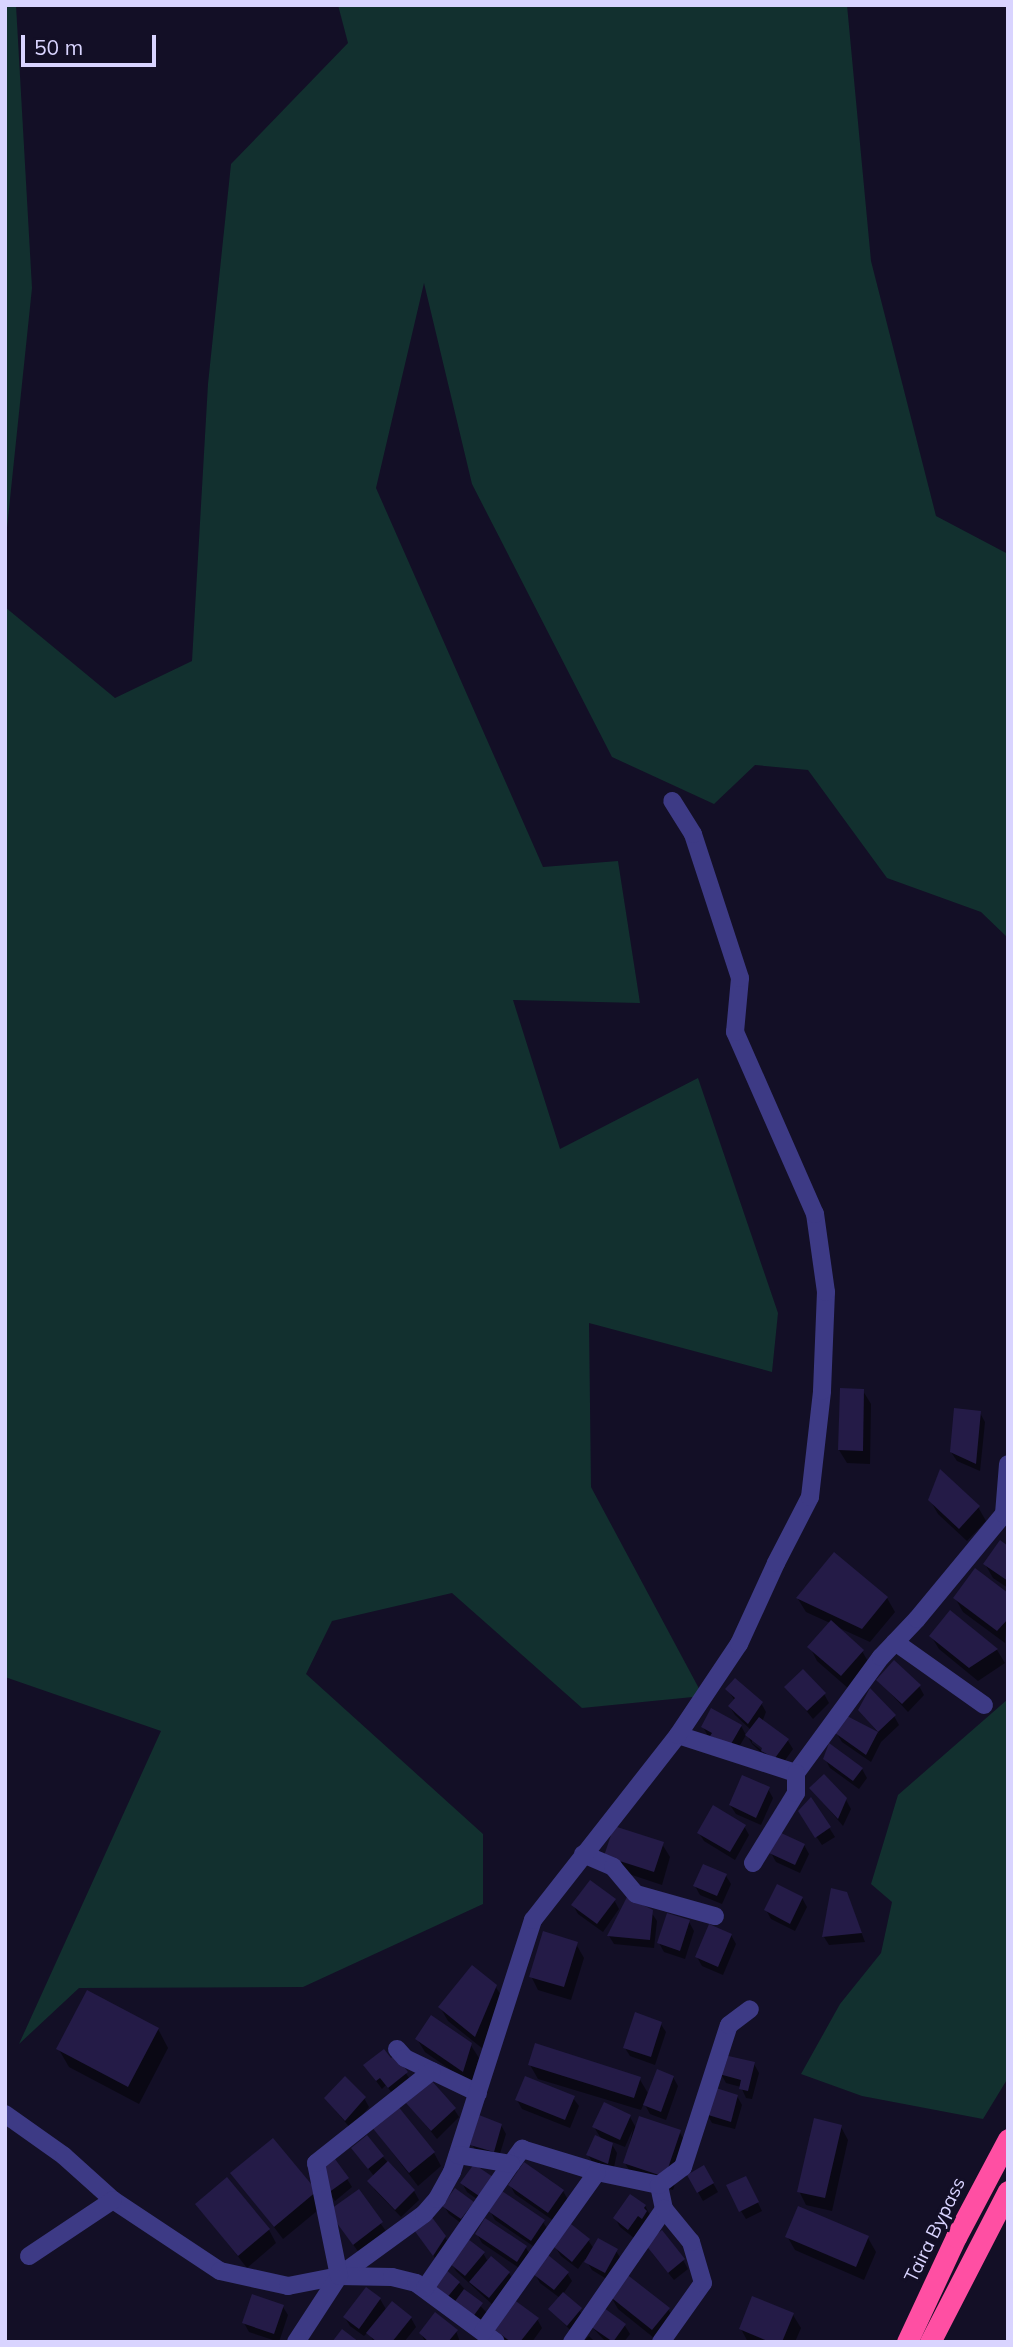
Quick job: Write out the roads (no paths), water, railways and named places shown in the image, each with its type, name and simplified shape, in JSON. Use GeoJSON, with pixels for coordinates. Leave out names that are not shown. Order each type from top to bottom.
{"type":"FeatureCollection","features":[{"type":"Feature","properties":{"kind":"highway","name":"Taira Bypass"},"geometry":{"type":"LineString","coordinates":[[907,2342],[956,2237],[1008,2140]]}},
{"type":"Feature","properties":{"kind":"highway"},"geometry":{"type":"LineString","coordinates":[[930,2342],[1008,2191]]}},
{"type":"Feature","properties":{"kind":"street"},"geometry":{"type":"LineString","coordinates":[[296,2342],[339,2276],[424,2214],[452,2172],[533,1920],[678,1735],[739,1644],[775,1563],[810,1497],[822,1391],[826,1292],[815,1214],[735,1031],[740,978],[693,834],[672,801]]}},
{"type":"Feature","properties":{"kind":"street"},"geometry":{"type":"LineString","coordinates":[[753,1863],[796,1793],[796,1773],[895,1642],[1006,1515],[1008,1464]]}},
{"type":"Feature","properties":{"kind":"street"},"geometry":{"type":"LineString","coordinates":[[895,1642],[984,1705]]}},
{"type":"Feature","properties":{"kind":"street"},"geometry":{"type":"LineString","coordinates":[[678,1735],[796,1773]]}},
{"type":"Feature","properties":{"kind":"street"},"geometry":{"type":"LineString","coordinates":[[583,1854],[613,1867],[636,1894],[715,1916]]}},
{"type":"Feature","properties":{"kind":"street"},"geometry":{"type":"LineString","coordinates":[[425,2288],[522,2149],[597,2172],[659,2185],[683,2167],[729,2025],[750,2009]]}},
{"type":"Feature","properties":{"kind":"street"},"geometry":{"type":"LineString","coordinates":[[397,2049],[405,2058],[478,2093]]}},
{"type":"Feature","properties":{"kind":"street"},"geometry":{"type":"LineString","coordinates":[[339,2276],[316,2163],[432,2071]]}},
{"type":"Feature","properties":{"kind":"street"},"geometry":{"type":"LineString","coordinates":[[5,2114],[64,2155],[113,2200],[220,2271],[288,2286],[339,2276],[392,2277],[425,2288],[489,2337],[597,2172]]}},
{"type":"Feature","properties":{"kind":"street"},"geometry":{"type":"LineString","coordinates":[[458,2155],[511,2164]]}},
{"type":"Feature","properties":{"kind":"street"},"geometry":{"type":"LineString","coordinates":[[659,2185],[664,2209],[691,2242],[703,2283],[661,2342]]}},
{"type":"Feature","properties":{"kind":"street"},"geometry":{"type":"LineString","coordinates":[[29,2256],[113,2200]]}},
{"type":"Feature","properties":{"kind":"street"},"geometry":{"type":"LineString","coordinates":[[572,2342],[664,2209]]}},
{"type":"Feature","properties":{"kind":"street"},"geometry":{"type":"LineString","coordinates":[[378,2245],[378,2264],[392,2277]]}}]}
